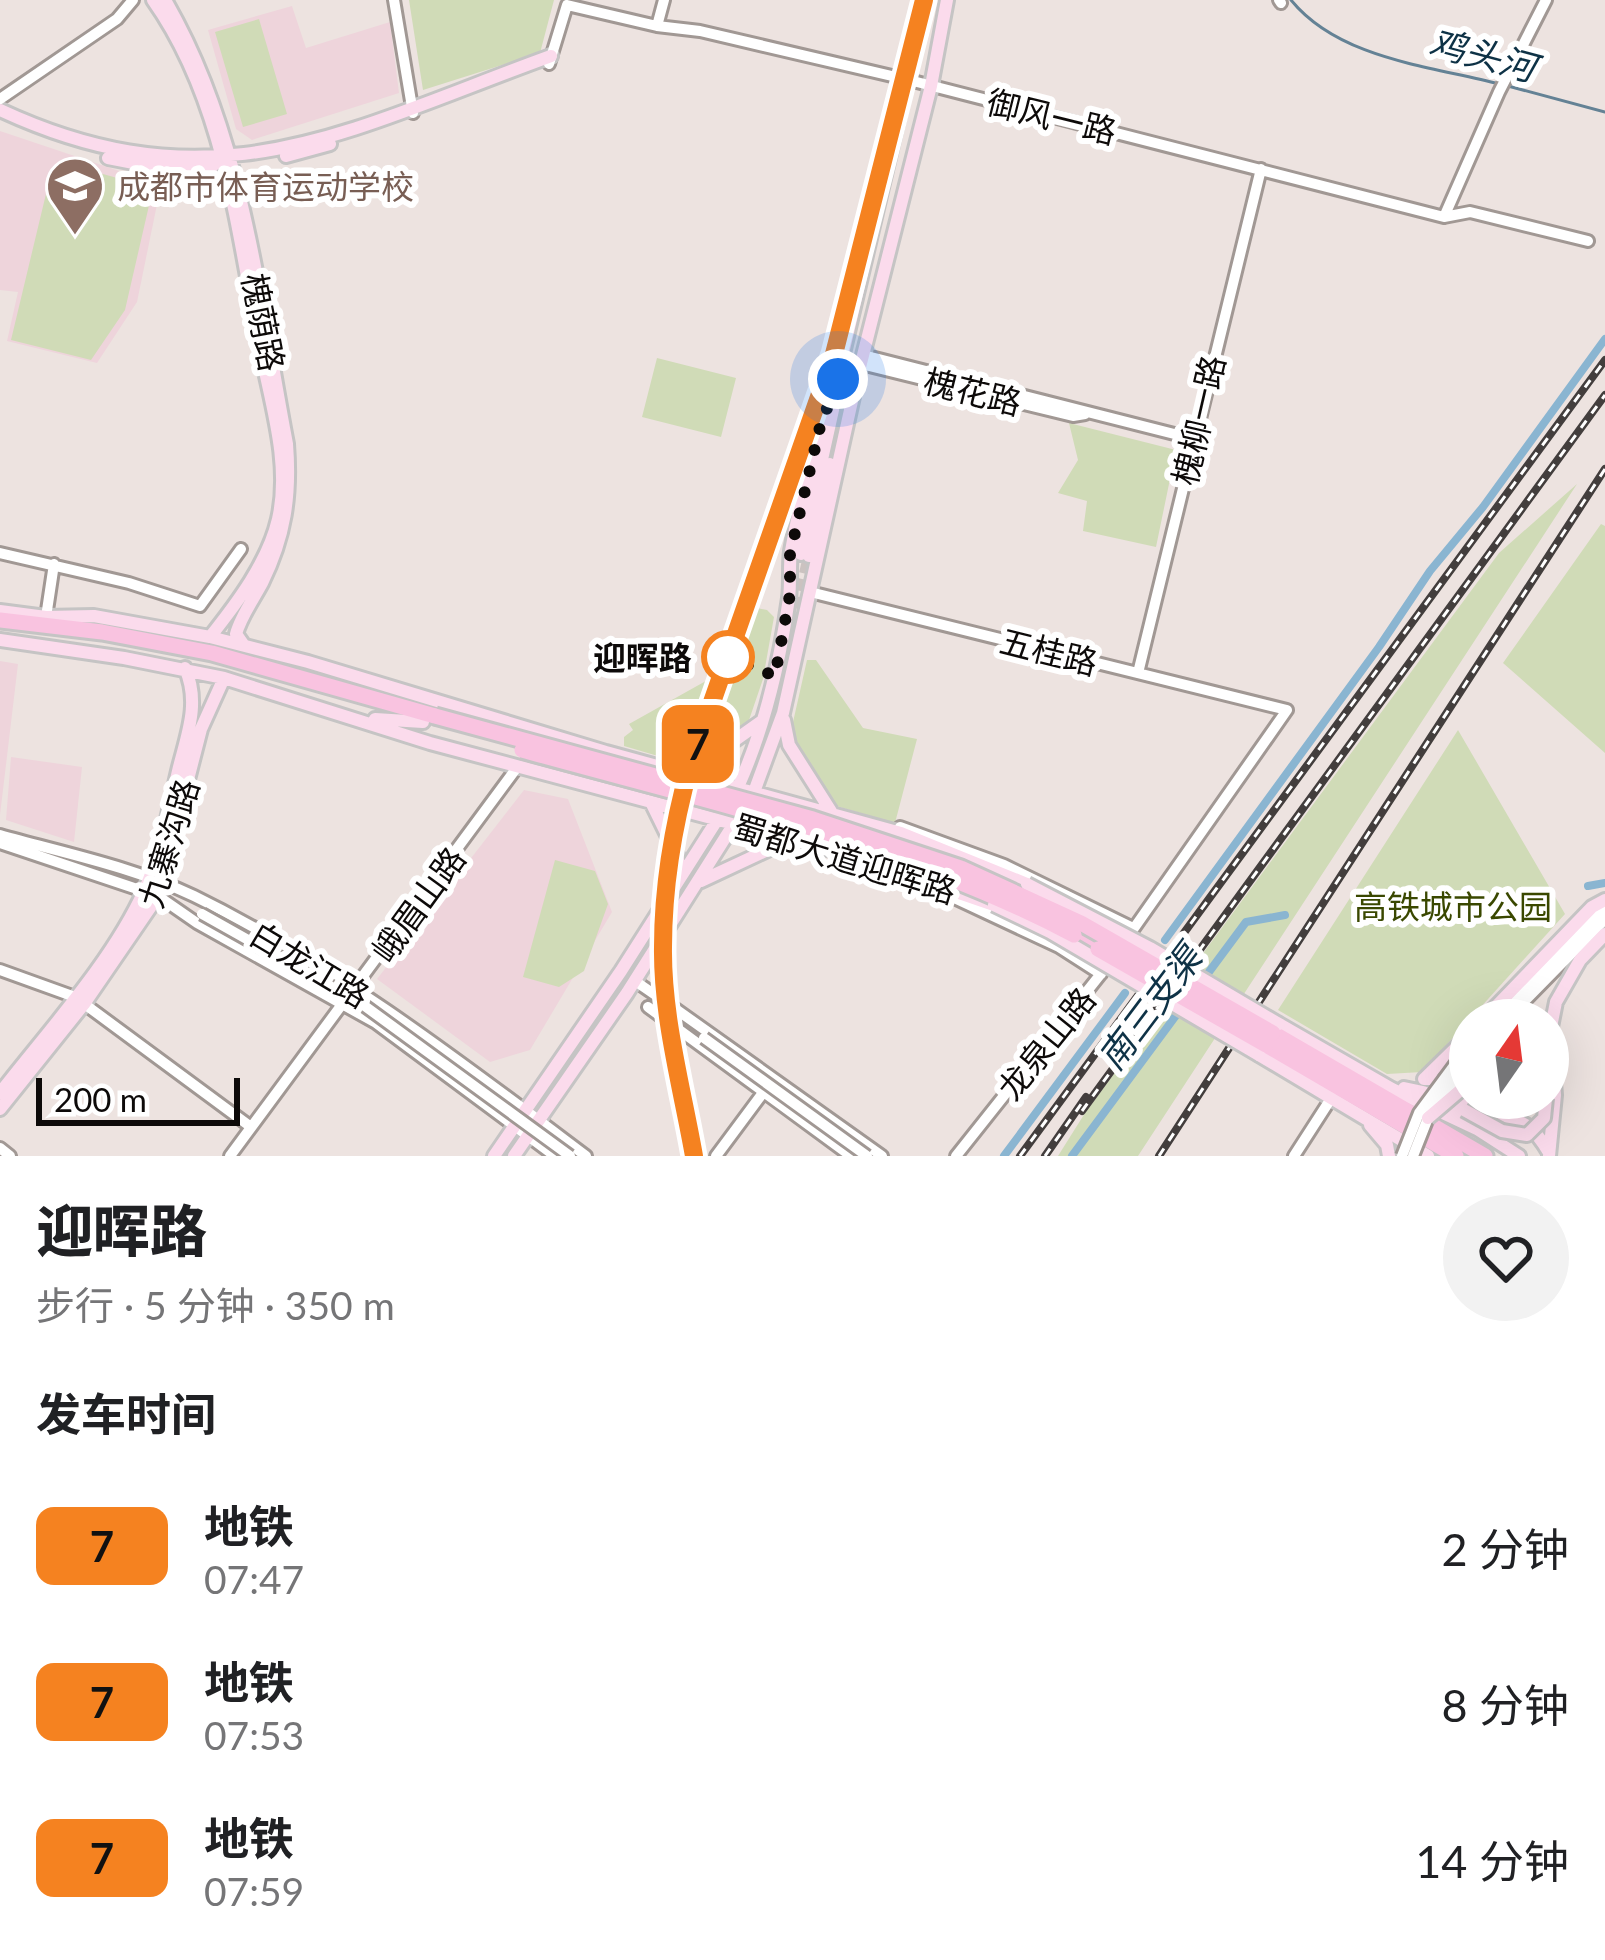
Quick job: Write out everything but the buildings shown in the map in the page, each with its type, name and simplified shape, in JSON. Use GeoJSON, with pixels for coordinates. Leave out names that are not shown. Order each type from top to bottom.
{"type":"FeatureCollection","features":[{"type":"Feature","properties":{"kind":"highway","name":"蜀都大道迎晖路"},"geometry":{"type":"LineString","coordinates":[[0,615],[212,653],[359,694],[430,721]]}},
{"type":"Feature","properties":{"kind":"highway"},"geometry":{"type":"LineString","coordinates":[[0,631],[167,652],[891,843],[994,881],[1077,929]]}},
{"type":"Feature","properties":{"kind":"highway"},"geometry":{"type":"LineString","coordinates":[[1027,884],[1077,929]]}},
{"type":"Feature","properties":{"kind":"highway"},"geometry":{"type":"LineString","coordinates":[[1013,913],[1150,948]]}},
{"type":"Feature","properties":{"kind":"highway","name":"蜀都大道迎晖路"},"geometry":{"type":"LineString","coordinates":[[1077,929],[1098,949],[1485,1156]]}},
{"type":"Feature","properties":{"kind":"highway","name":"蜀都大道迎晖路"},"geometry":{"type":"LineString","coordinates":[[1077,929],[1269,1039],[1456,1156]]}},
{"type":"Feature","properties":{"kind":"highway"},"geometry":{"type":"LineString","coordinates":[[1098,949],[1151,993]]}},
{"type":"Feature","properties":{"kind":"main road","name":"槐荫路"},"geometry":{"type":"LineString","coordinates":[[153,0],[189,63],[226,161],[279,447],[279,516],[271,542],[210,637]]}},
{"type":"Feature","properties":{"kind":"main road","name":"槐荫路"},"geometry":{"type":"LineString","coordinates":[[165,0],[198,60],[226,161],[287,444],[289,504],[278,544],[236,634],[244,645]]}},
{"type":"Feature","properties":{"kind":"main road"},"geometry":{"type":"LineString","coordinates":[[856,383],[838,430],[805,555],[838,379],[926,3]]}},
{"type":"Feature","properties":{"kind":"main road"},"geometry":{"type":"LineString","coordinates":[[514,1156],[631,987],[754,792],[783,713],[947,3]]}},
{"type":"Feature","properties":{"kind":"main road","name":"御风一路"},"geometry":{"type":"LineString","coordinates":[[0,114],[63,145],[109,158],[181,167],[309,151],[549,60]]}},
{"type":"Feature","properties":{"kind":"main road"},"geometry":{"type":"LineString","coordinates":[[494,1156],[738,787],[763,720],[790,594],[790,554],[820,427],[838,379]]}},
{"type":"Feature","properties":{"kind":"main road","name":"蜀都大道迎晖路"},"geometry":{"type":"LineString","coordinates":[[0,615],[94,616],[244,645],[854,819],[1006,874],[1150,948],[1269,1039],[1332,1097],[1428,1156]]}},
{"type":"Feature","properties":{"kind":"main road","name":"蜀都大道迎晖路"},"geometry":{"type":"LineString","coordinates":[[0,640],[185,668],[518,766],[888,866],[1013,913],[1151,993],[1269,1039]]}},
{"type":"Feature","properties":{"kind":"main road"},"geometry":{"type":"LineString","coordinates":[[302,660],[359,694]]}},
{"type":"Feature","properties":{"kind":"main road","name":"九寨沟路"},"geometry":{"type":"LineString","coordinates":[[153,887],[192,716],[194,693],[185,668]]}},
{"type":"Feature","properties":{"kind":"main road","name":"九寨沟路"},"geometry":{"type":"LineString","coordinates":[[0,1109],[80,1001],[153,887],[201,729],[224,678]]}},
{"type":"Feature","properties":{"kind":"main road"},"geometry":{"type":"LineString","coordinates":[[783,713],[789,745],[832,814]]}},
{"type":"Feature","properties":{"kind":"main road"},"geometry":{"type":"LineString","coordinates":[[356,718],[430,721]]}},
{"type":"Feature","properties":{"kind":"main road"},"geometry":{"type":"LineString","coordinates":[[669,768],[700,765],[763,720]]}},
{"type":"Feature","properties":{"kind":"main road"},"geometry":{"type":"LineString","coordinates":[[650,801],[681,874]]}},
{"type":"Feature","properties":{"kind":"main road"},"geometry":{"type":"LineString","coordinates":[[695,885],[791,839]]}},
{"type":"Feature","properties":{"kind":"main road"},"geometry":{"type":"LineString","coordinates":[[1503,999],[1592,907],[1603,916],[1556,1002],[1550,1032],[1555,1095],[1548,1154]]}},
{"type":"Feature","properties":{"kind":"main road","name":"九寨沟路"},"geometry":{"type":"LineString","coordinates":[[0,1093],[80,1001]]}},
{"type":"Feature","properties":{"kind":"main road"},"geometry":{"type":"LineString","coordinates":[[1269,1039],[1353,1067],[1477,1129],[1519,1156]]}},
{"type":"Feature","properties":{"kind":"main road"},"geometry":{"type":"LineString","coordinates":[[1424,1079],[1449,1055]]}},
{"type":"Feature","properties":{"kind":"main road"},"geometry":{"type":"LineString","coordinates":[[1353,1067],[1387,1085],[1423,1092],[1449,1104]]}},
{"type":"Feature","properties":{"kind":"main road"},"geometry":{"type":"LineString","coordinates":[[1387,1085],[1433,1079],[1486,1109],[1525,1122],[1536,1130],[1548,1154]]}},
{"type":"Feature","properties":{"kind":"main road"},"geometry":{"type":"LineString","coordinates":[[1428,1118],[1449,1100]]}},
{"type":"Feature","properties":{"kind":"main road"},"geometry":{"type":"LineString","coordinates":[[1362,1114],[1384,1140],[1389,1156]]}},
{"type":"Feature","properties":{"kind":"main road"},"geometry":{"type":"LineString","coordinates":[[1480,1119],[1502,1131],[1527,1135],[1543,1119]]}},
{"type":"Feature","properties":{"kind":"street"},"geometry":{"type":"LineString","coordinates":[[0,99],[117,19],[133,0]]}},
{"type":"Feature","properties":{"kind":"street"},"geometry":{"type":"LineString","coordinates":[[394,0],[412,110]]}},
{"type":"Feature","properties":{"kind":"street"},"geometry":{"type":"LineString","coordinates":[[657,26],[664,0]]}},
{"type":"Feature","properties":{"kind":"street"},"geometry":{"type":"LineString","coordinates":[[1444,217],[1546,0]]}},
{"type":"Feature","properties":{"kind":"street","name":"御风一路"},"geometry":{"type":"LineString","coordinates":[[549,60],[567,5],[909,80],[1444,217],[1470,212],[1588,241]]}},
{"type":"Feature","properties":{"kind":"street","name":"槐柳一路"},"geometry":{"type":"LineString","coordinates":[[1138,673],[1261,169]]}},
{"type":"Feature","properties":{"kind":"street","name":"槐花路"},"geometry":{"type":"LineString","coordinates":[[862,359],[1073,416],[1087,414],[1194,439]]}},
{"type":"Feature","properties":{"kind":"street"},"geometry":{"type":"LineString","coordinates":[[0,553],[129,583],[200,606],[241,549]]}},
{"type":"Feature","properties":{"kind":"street"},"geometry":{"type":"LineString","coordinates":[[46,617],[54,565]]}},
{"type":"Feature","properties":{"kind":"street","name":"五桂路"},"geometry":{"type":"LineString","coordinates":[[810,592],[1287,710]]}},
{"type":"Feature","properties":{"kind":"street","name":"龙泉山路"},"geometry":{"type":"LineString","coordinates":[[956,1156],[1102,974],[1287,710]]}},
{"type":"Feature","properties":{"kind":"street"},"geometry":{"type":"LineString","coordinates":[[597,788],[614,784],[619,774],[619,764],[606,752]]}},
{"type":"Feature","properties":{"kind":"street","name":"峨眉山路"},"geometry":{"type":"LineString","coordinates":[[230,1156],[518,766]]}},
{"type":"Feature","properties":{"kind":"street"},"geometry":{"type":"LineString","coordinates":[[844,853],[833,841],[843,820],[916,832],[1004,865],[1133,928]]}},
{"type":"Feature","properties":{"kind":"street","name":"白龙江路"},"geometry":{"type":"LineString","coordinates":[[0,839],[214,907],[356,988],[586,1156]]}},
{"type":"Feature","properties":{"kind":"street"},"geometry":{"type":"LineString","coordinates":[[888,866],[1059,947],[1102,974]]}},
{"type":"Feature","properties":{"kind":"street"},"geometry":{"type":"LineString","coordinates":[[153,887],[362,1004],[570,1156]]}},
{"type":"Feature","properties":{"kind":"street","name":"白龙江路"},"geometry":{"type":"LineString","coordinates":[[153,887],[196,923],[344,1004],[555,1156]]}},
{"type":"Feature","properties":{"kind":"street"},"geometry":{"type":"LineString","coordinates":[[1516,999],[1603,916]]}},
{"type":"Feature","properties":{"kind":"street"},"geometry":{"type":"LineString","coordinates":[[1526,999],[1603,916]]}},
{"type":"Feature","properties":{"kind":"street"},"geometry":{"type":"LineString","coordinates":[[0,970],[80,1001],[250,1127]]}},
{"type":"Feature","properties":{"kind":"street"},"geometry":{"type":"LineString","coordinates":[[631,987],[663,1000],[882,1156]]}},
{"type":"Feature","properties":{"kind":"street"},"geometry":{"type":"LineString","coordinates":[[631,987],[648,1006],[850,1156]]}},
{"type":"Feature","properties":{"kind":"street"},"geometry":{"type":"LineString","coordinates":[[663,1000],[704,1038]]}},
{"type":"Feature","properties":{"kind":"street"},"geometry":{"type":"LineString","coordinates":[[648,1006],[704,1038],[867,1156]]}},
{"type":"Feature","properties":{"kind":"street"},"geometry":{"type":"LineString","coordinates":[[1402,1156],[1419,1113],[1449,1072]]}},
{"type":"Feature","properties":{"kind":"street"},"geometry":{"type":"LineString","coordinates":[[716,1156],[774,1079]]}},
{"type":"Feature","properties":{"kind":"street"},"geometry":{"type":"LineString","coordinates":[[1413,1156],[1428,1118],[1449,1088]]}},
{"type":"Feature","properties":{"kind":"street"},"geometry":{"type":"LineString","coordinates":[[1294,1156],[1332,1097]]}},
{"type":"Feature","properties":{"kind":"street"},"geometry":{"type":"LineString","coordinates":[[0,1148],[10,1156]]}},
{"type":"Feature","properties":{"kind":"shaded area"},"geometry":{"type":"Polygon","coordinates":[[[292,6],[306,48],[390,22],[399,93],[252,140],[236,129],[208,30],[292,6]]]}},
{"type":"Feature","properties":{"kind":"shaded area","name":"成都市体育运动学校"},"geometry":{"type":"Polygon","coordinates":[[[0,131],[161,185],[137,302],[97,363],[7,341],[18,292],[0,290],[0,131]]]}},
{"type":"Feature","properties":{"kind":"shaded area"},"geometry":{"type":"Polygon","coordinates":[[[0,661],[18,664],[0,815],[0,661]]]}},
{"type":"Feature","properties":{"kind":"shaded area"},"geometry":{"type":"Polygon","coordinates":[[[11,757],[82,767],[74,842],[6,820],[11,757]]]}},
{"type":"Feature","properties":{"kind":"shaded area"},"geometry":{"type":"Polygon","coordinates":[[[524,790],[568,799],[612,912],[530,1050],[490,1062],[377,979],[524,790]]]}},
{"type":"Feature","properties":{"kind":"green space"},"geometry":{"type":"Polygon","coordinates":[[[409,0],[554,0],[540,53],[423,90],[409,0]]]}},
{"type":"Feature","properties":{"kind":"green space"},"geometry":{"type":"Polygon","coordinates":[[[259,19],[287,114],[243,127],[215,32],[259,19]]]}},
{"type":"Feature","properties":{"kind":"green space","name":"成都市体育运动学校"},"geometry":{"type":"Polygon","coordinates":[[[85,169],[153,188],[125,310],[91,360],[11,340],[51,173],[85,169]]]}},
{"type":"Feature","properties":{"kind":"green space"},"geometry":{"type":"Polygon","coordinates":[[[657,358],[736,378],[721,437],[642,417],[657,358]]]}},
{"type":"Feature","properties":{"kind":"green space"},"geometry":{"type":"Polygon","coordinates":[[[1069,423],[1176,450],[1156,547],[1083,531],[1087,501],[1058,493],[1078,460],[1069,423]]]}},
{"type":"Feature","properties":{"kind":"green space"},"geometry":{"type":"Polygon","coordinates":[[[1577,484],[1138,1156],[1058,1156],[1499,553],[1577,484]]]}},
{"type":"Feature","properties":{"kind":"green space"},"geometry":{"type":"Polygon","coordinates":[[[1601,524],[1605,526],[1605,753],[1503,663],[1601,524]]]}},
{"type":"Feature","properties":{"kind":"green space"},"geometry":{"type":"Polygon","coordinates":[[[757,608],[774,617],[763,679],[747,726],[696,762],[685,764],[624,746],[624,737],[633,730],[629,724],[738,663],[757,608]]]}},
{"type":"Feature","properties":{"kind":"green space"},"geometry":{"type":"Polygon","coordinates":[[[807,660],[816,660],[863,728],[917,739],[895,823],[836,806],[793,743],[791,731],[807,660]]]}},
{"type":"Feature","properties":{"kind":"green space","name":"高铁城市公园"},"geometry":{"type":"Polygon","coordinates":[[[1458,730],[1565,914],[1488,999],[1449,999],[1449,1042],[1422,1072],[1387,1074],[1278,1010],[1458,730]]]}},
{"type":"Feature","properties":{"kind":"green space"},"geometry":{"type":"Polygon","coordinates":[[[555,860],[595,871],[608,904],[584,971],[559,987],[523,977],[555,860]]]}},
{"type":"Feature","properties":{"kind":"waterway","name":"鸡头河"},"geometry":{"type":"LineString","coordinates":[[1291,0],[1311,20],[1360,48],[1499,84]]}},
{"type":"Feature","properties":{"kind":"waterway","name":"鸡头河"},"geometry":{"type":"LineString","coordinates":[[1508,86],[1605,112]]}},
{"type":"Feature","properties":{"kind":"waterway"},"geometry":{"type":"LineString","coordinates":[[1165,940],[1430,571],[1483,507],[1605,339]]}},
{"type":"Feature","properties":{"kind":"waterway","name":"南三支渠"},"geometry":{"type":"LineString","coordinates":[[1588,886],[1605,883]]}},
{"type":"Feature","properties":{"kind":"waterway","name":"南三支渠"},"geometry":{"type":"LineString","coordinates":[[1203,980],[1246,922],[1285,915]]}},
{"type":"Feature","properties":{"kind":"waterway"},"geometry":{"type":"LineString","coordinates":[[1004,1156],[1125,993]]}},
{"type":"Feature","properties":{"kind":"waterway","name":"南三支渠"},"geometry":{"type":"LineString","coordinates":[[1072,1156],[1183,1006]]}},
{"type":"Feature","properties":{"kind":"tunnel"},"geometry":{"type":"LineString","coordinates":[[741,798],[773,716],[809,556]]}},
{"type":"Feature","properties":{"kind":"tunnel"},"geometry":{"type":"LineString","coordinates":[[541,1098],[567,1061]]}},
{"type":"Feature","properties":{"kind":"railway"},"geometry":{"type":"LineString","coordinates":[[1020,1156],[1605,360]]}},
{"type":"Feature","properties":{"kind":"railway"},"geometry":{"type":"LineString","coordinates":[[1082,1111],[1605,395]]}},
{"type":"Feature","properties":{"kind":"railway"},"geometry":{"type":"LineString","coordinates":[[1159,1156],[1605,469]]}},
{"type":"Feature","properties":{"kind":"railway"},"geometry":{"type":"LineString","coordinates":[[1045,1156],[1086,1097]]}},
{"type":"Feature","properties":{"kind":"metro line","name":"7"},"geometry":{"type":"LineString","coordinates":[[694,1156],[663,950],[673,826],[690,765],[834,354],[924,0]]}},
{"type":"Feature","properties":{"kind":"place","name":"成都市体育运动学校"},"geometry":{"type":"Point","coordinates":[75,237]}},
{"type":"Feature","properties":{"kind":"place","name":"迎晖路"},"geometry":{"type":"Point","coordinates":[728,657]}},
{"type":"Feature","properties":{"kind":"route"},"geometry":{"type":"LineString","coordinates":[[728,657],[775,676],[790,594],[790,554],[820,427],[838,379]]}}]}
